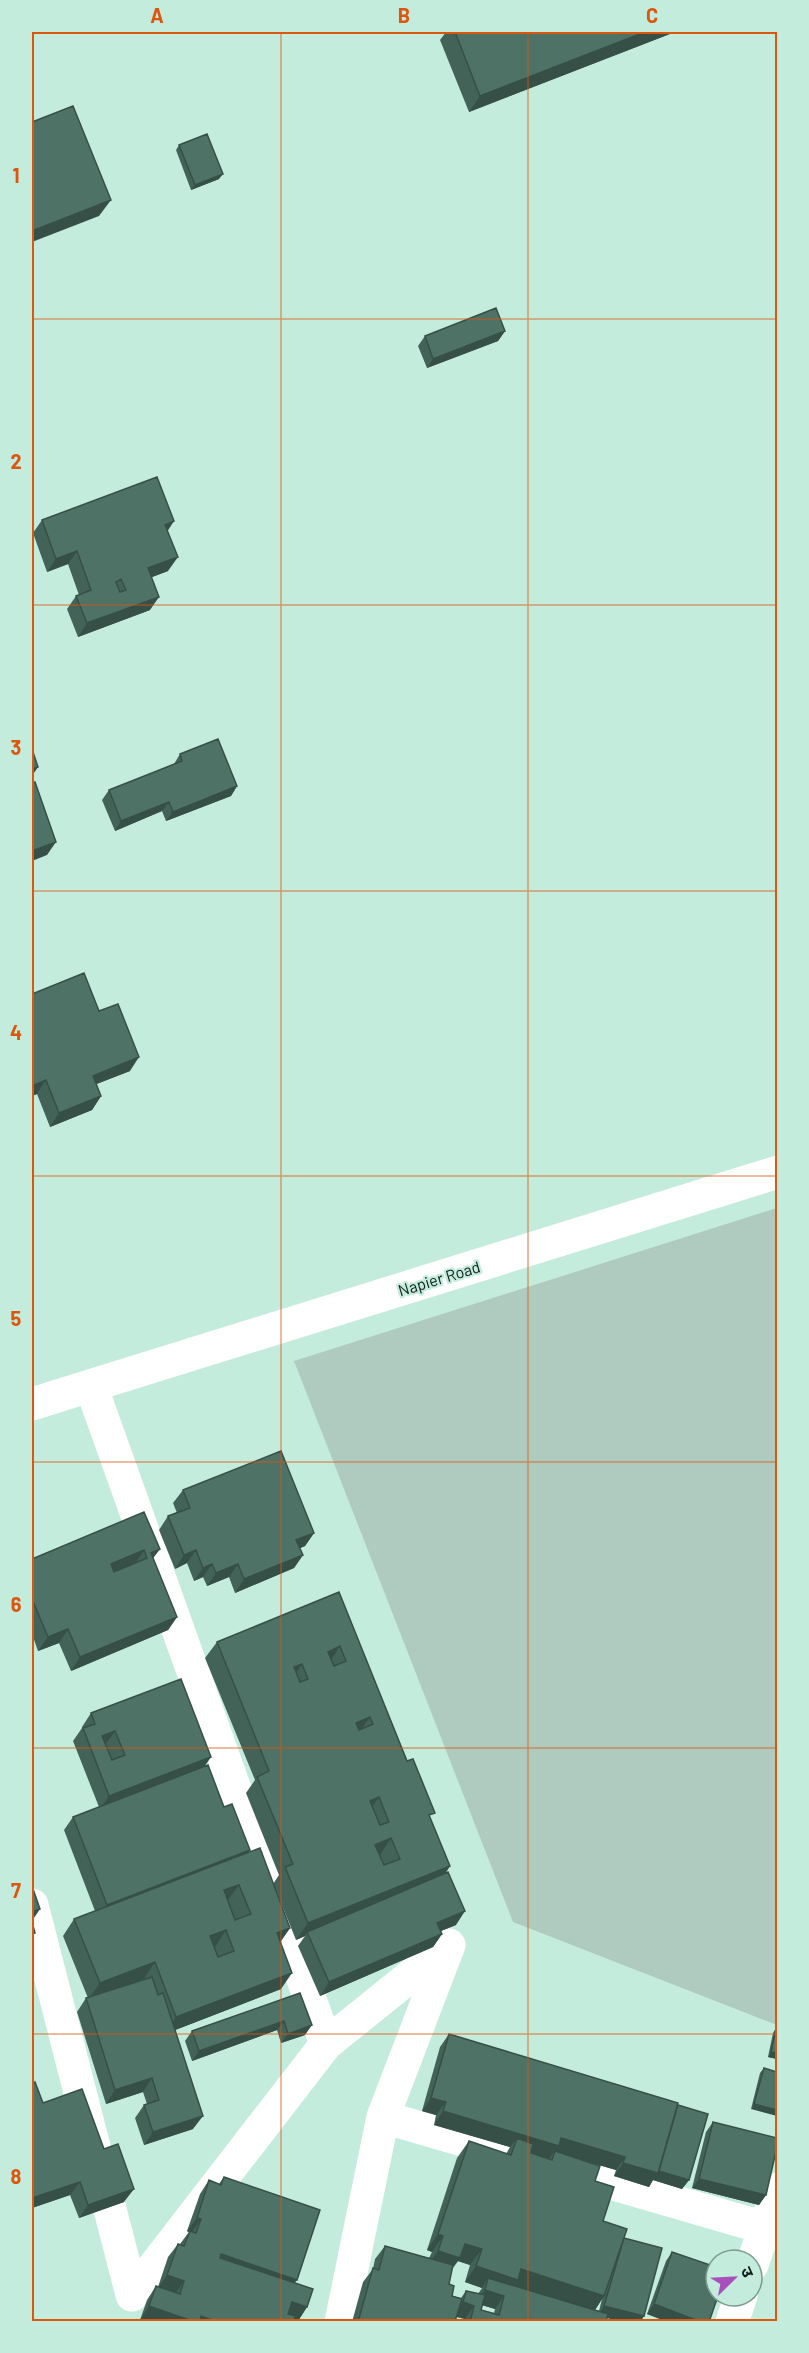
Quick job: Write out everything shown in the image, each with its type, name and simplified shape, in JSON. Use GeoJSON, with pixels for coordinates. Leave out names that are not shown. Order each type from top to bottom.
{"type":"FeatureCollection","features":[{"type":"Feature","properties":{"kind":"street","name":"Napier Road"},"geometry":{"type":"LineString","coordinates":[[32,1404],[777,1172]]}},
{"type":"Feature","properties":{"kind":"street"},"geometry":{"type":"LineString","coordinates":[[91,1386],[326,2044]]}},
{"type":"Feature","properties":{"kind":"street"},"geometry":{"type":"LineString","coordinates":[[32,1905],[132,2295],[326,2044],[449,1945],[383,2117],[341,2322]]}},
{"type":"Feature","properties":{"kind":"street"},"geometry":{"type":"LineString","coordinates":[[383,2117],[765,2228]]}},
{"type":"Feature","properties":{"kind":"street"},"geometry":{"type":"LineString","coordinates":[[758,2248],[777,2189]]}},
{"type":"Feature","properties":{"kind":"green space"},"geometry":{"type":"Polygon","coordinates":[[[778,1208],[777,2025],[513,1922],[294,1361],[778,1208]]]}},
{"type":"Feature","properties":{"kind":"building"},"geometry":{"type":"Polygon","coordinates":[[[455,32],[645,32],[480,96],[455,32]]]}},
{"type":"Feature","properties":{"kind":"building"},"geometry":{"type":"Polygon","coordinates":[[[73,106],[111,200],[32,231],[32,122],[73,106]]]}},
{"type":"Feature","properties":{"kind":"building"},"geometry":{"type":"Polygon","coordinates":[[[207,134],[223,174],[195,185],[179,145],[207,134]]]}},
{"type":"Feature","properties":{"kind":"building"},"geometry":{"type":"Polygon","coordinates":[[[496,308],[505,331],[433,359],[425,336],[496,308]]]}},
{"type":"Feature","properties":{"kind":"building"},"geometry":{"type":"Polygon","coordinates":[[[157,477],[174,521],[165,525],[178,557],[148,568],[159,597],[87,623],[76,596],[91,590],[77,551],[56,559],[42,520],[157,477]],[[121,579],[116,582],[120,592],[126,590],[121,579]]]}},
{"type":"Feature","properties":{"kind":"building"},"geometry":{"type":"Polygon","coordinates":[[[218,739],[237,786],[173,812],[169,802],[121,821],[109,790],[182,761],[180,754],[218,739]]]}},
{"type":"Feature","properties":{"kind":"building"},"geometry":{"type":"Polygon","coordinates":[[[32,749],[38,767],[32,769],[32,749]]]}},
{"type":"Feature","properties":{"kind":"building"},"geometry":{"type":"Polygon","coordinates":[[[35,782],[56,842],[32,851],[32,783],[35,782]]]}},
{"type":"Feature","properties":{"kind":"building"},"geometry":{"type":"Polygon","coordinates":[[[84,973],[99,1011],[118,1004],[139,1057],[93,1076],[101,1096],[59,1113],[46,1080],[32,1086],[32,994],[84,973]]]}},
{"type":"Feature","properties":{"kind":"building"},"geometry":{"type":"Polygon","coordinates":[[[281,1451],[314,1533],[296,1540],[303,1555],[244,1579],[238,1564],[216,1573],[212,1564],[203,1568],[196,1550],[184,1555],[168,1516],[190,1508],[183,1490],[281,1451]]]}},
{"type":"Feature","properties":{"kind":"building"},"geometry":{"type":"Polygon","coordinates":[[[144,1512],[160,1549],[151,1553],[177,1617],[80,1657],[68,1629],[48,1637],[32,1599],[32,1559],[144,1512]],[[144,1550],[111,1564],[114,1572],[147,1558],[144,1550]]]}},
{"type":"Feature","properties":{"kind":"building"},"geometry":{"type":"Polygon","coordinates":[[[339,1592],[407,1761],[413,1759],[435,1813],[429,1815],[450,1866],[308,1923],[285,1867],[293,1864],[257,1777],[269,1771],[217,1642],[339,1592]],[[340,1646],[328,1652],[334,1666],[346,1661],[340,1646]],[[302,1664],[294,1667],[300,1682],[308,1679],[302,1664]],[[370,1717],[356,1723],[359,1730],[373,1724],[370,1717]],[[379,1797],[370,1801],[380,1825],[389,1822],[379,1797]],[[391,1838],[375,1845],[384,1865],[400,1859],[391,1838]]]}},
{"type":"Feature","properties":{"kind":"building"},"geometry":{"type":"Polygon","coordinates":[[[181,1679],[211,1757],[109,1796],[83,1728],[95,1724],[91,1713],[181,1679]],[[115,1731],[102,1736],[112,1760],[125,1755],[115,1731]]]}},
{"type":"Feature","properties":{"kind":"building"},"geometry":{"type":"Polygon","coordinates":[[[208,1765],[224,1807],[232,1804],[250,1850],[107,1905],[73,1817],[208,1765]]]}},
{"type":"Feature","properties":{"kind":"building"},"geometry":{"type":"Polygon","coordinates":[[[260,1848],[290,1928],[277,1933],[292,1973],[176,2017],[155,1962],[100,1983],[74,1919],[260,1848]],[[239,1885],[224,1890],[235,1920],[251,1914],[239,1885]],[[226,1930],[210,1936],[218,1957],[234,1951],[226,1930]]]}},
{"type":"Feature","properties":{"kind":"building"},"geometry":{"type":"Polygon","coordinates":[[[448,1872],[465,1911],[437,1923],[442,1934],[329,1982],[307,1932],[448,1872]]]}},
{"type":"Feature","properties":{"kind":"building"},"geometry":{"type":"Polygon","coordinates":[[[32,1886],[40,1909],[32,1912],[32,1886]]]}},
{"type":"Feature","properties":{"kind":"building"},"geometry":{"type":"Polygon","coordinates":[[[152,1977],[158,1995],[163,1993],[203,2116],[153,2132],[144,2105],[159,2100],[152,2078],[115,2090],[86,1998],[152,1977]]]}},
{"type":"Feature","properties":{"kind":"building"},"geometry":{"type":"Polygon","coordinates":[[[300,1993],[312,2025],[288,2034],[284,2021],[199,2051],[192,2031],[300,1993]]]}},
{"type":"Feature","properties":{"kind":"building"},"geometry":{"type":"Polygon","coordinates":[[[777,2028],[777,2053],[771,2052],[777,2028]]]}},
{"type":"Feature","properties":{"kind":"building"},"geometry":{"type":"Polygon","coordinates":[[[449,2034],[678,2103],[658,2173],[623,2163],[625,2157],[561,2138],[559,2146],[443,2111],[446,2102],[431,2098],[449,2034]]]}},
{"type":"Feature","properties":{"kind":"building"},"geometry":{"type":"Polygon","coordinates":[[[764,2068],[777,2072],[777,2110],[754,2104],[764,2068]]]}},
{"type":"Feature","properties":{"kind":"building"},"geometry":{"type":"Polygon","coordinates":[[[35,2082],[43,2103],[82,2089],[104,2149],[118,2144],[134,2189],[88,2205],[80,2182],[32,2198],[32,2084],[35,2082]]]}},
{"type":"Feature","properties":{"kind":"building"},"geometry":{"type":"Polygon","coordinates":[[[678,2105],[708,2114],[689,2180],[659,2171],[678,2105]]]}},
{"type":"Feature","properties":{"kind":"building"},"geometry":{"type":"Polygon","coordinates":[[[713,2122],[777,2138],[766,2195],[699,2179],[713,2122]]]}},
{"type":"Feature","properties":{"kind":"building"},"geometry":{"type":"Polygon","coordinates":[[[517,2138],[533,2144],[531,2153],[552,2160],[555,2151],[600,2166],[595,2181],[614,2187],[603,2221],[627,2229],[604,2296],[521,2269],[518,2280],[476,2266],[482,2249],[465,2244],[460,2258],[438,2251],[443,2236],[438,2234],[469,2141],[511,2155],[517,2138]]]}},
{"type":"Feature","properties":{"kind":"building"},"geometry":{"type":"Polygon","coordinates":[[[224,2177],[320,2210],[297,2280],[221,2254],[220,2258],[313,2289],[307,2307],[292,2302],[288,2314],[295,2316],[294,2322],[217,2322],[201,2316],[200,2322],[195,2322],[149,2306],[156,2286],[180,2294],[184,2281],[167,2275],[178,2244],[184,2246],[190,2231],[196,2233],[201,2219],[197,2218],[209,2180],[221,2185],[224,2177]]]}},
{"type":"Feature","properties":{"kind":"building"},"geometry":{"type":"Polygon","coordinates":[[[624,2238],[662,2248],[644,2316],[604,2306],[624,2238]]]}},
{"type":"Feature","properties":{"kind":"building"},"geometry":{"type":"Polygon","coordinates":[[[385,2246],[453,2265],[449,2284],[454,2286],[452,2296],[462,2299],[455,2321],[457,2322],[358,2322],[373,2268],[379,2270],[385,2246]]]}},
{"type":"Feature","properties":{"kind":"building"},"geometry":{"type":"Polygon","coordinates":[[[672,2252],[704,2263],[704,2308],[714,2308],[709,2322],[701,2322],[654,2304],[672,2252]]]}},
{"type":"Feature","properties":{"kind":"building"},"geometry":{"type":"Polygon","coordinates":[[[488,2278],[608,2314],[606,2322],[470,2322],[474,2306],[463,2302],[466,2291],[485,2295],[481,2310],[499,2315],[504,2296],[485,2290],[488,2278]]]}}]}
